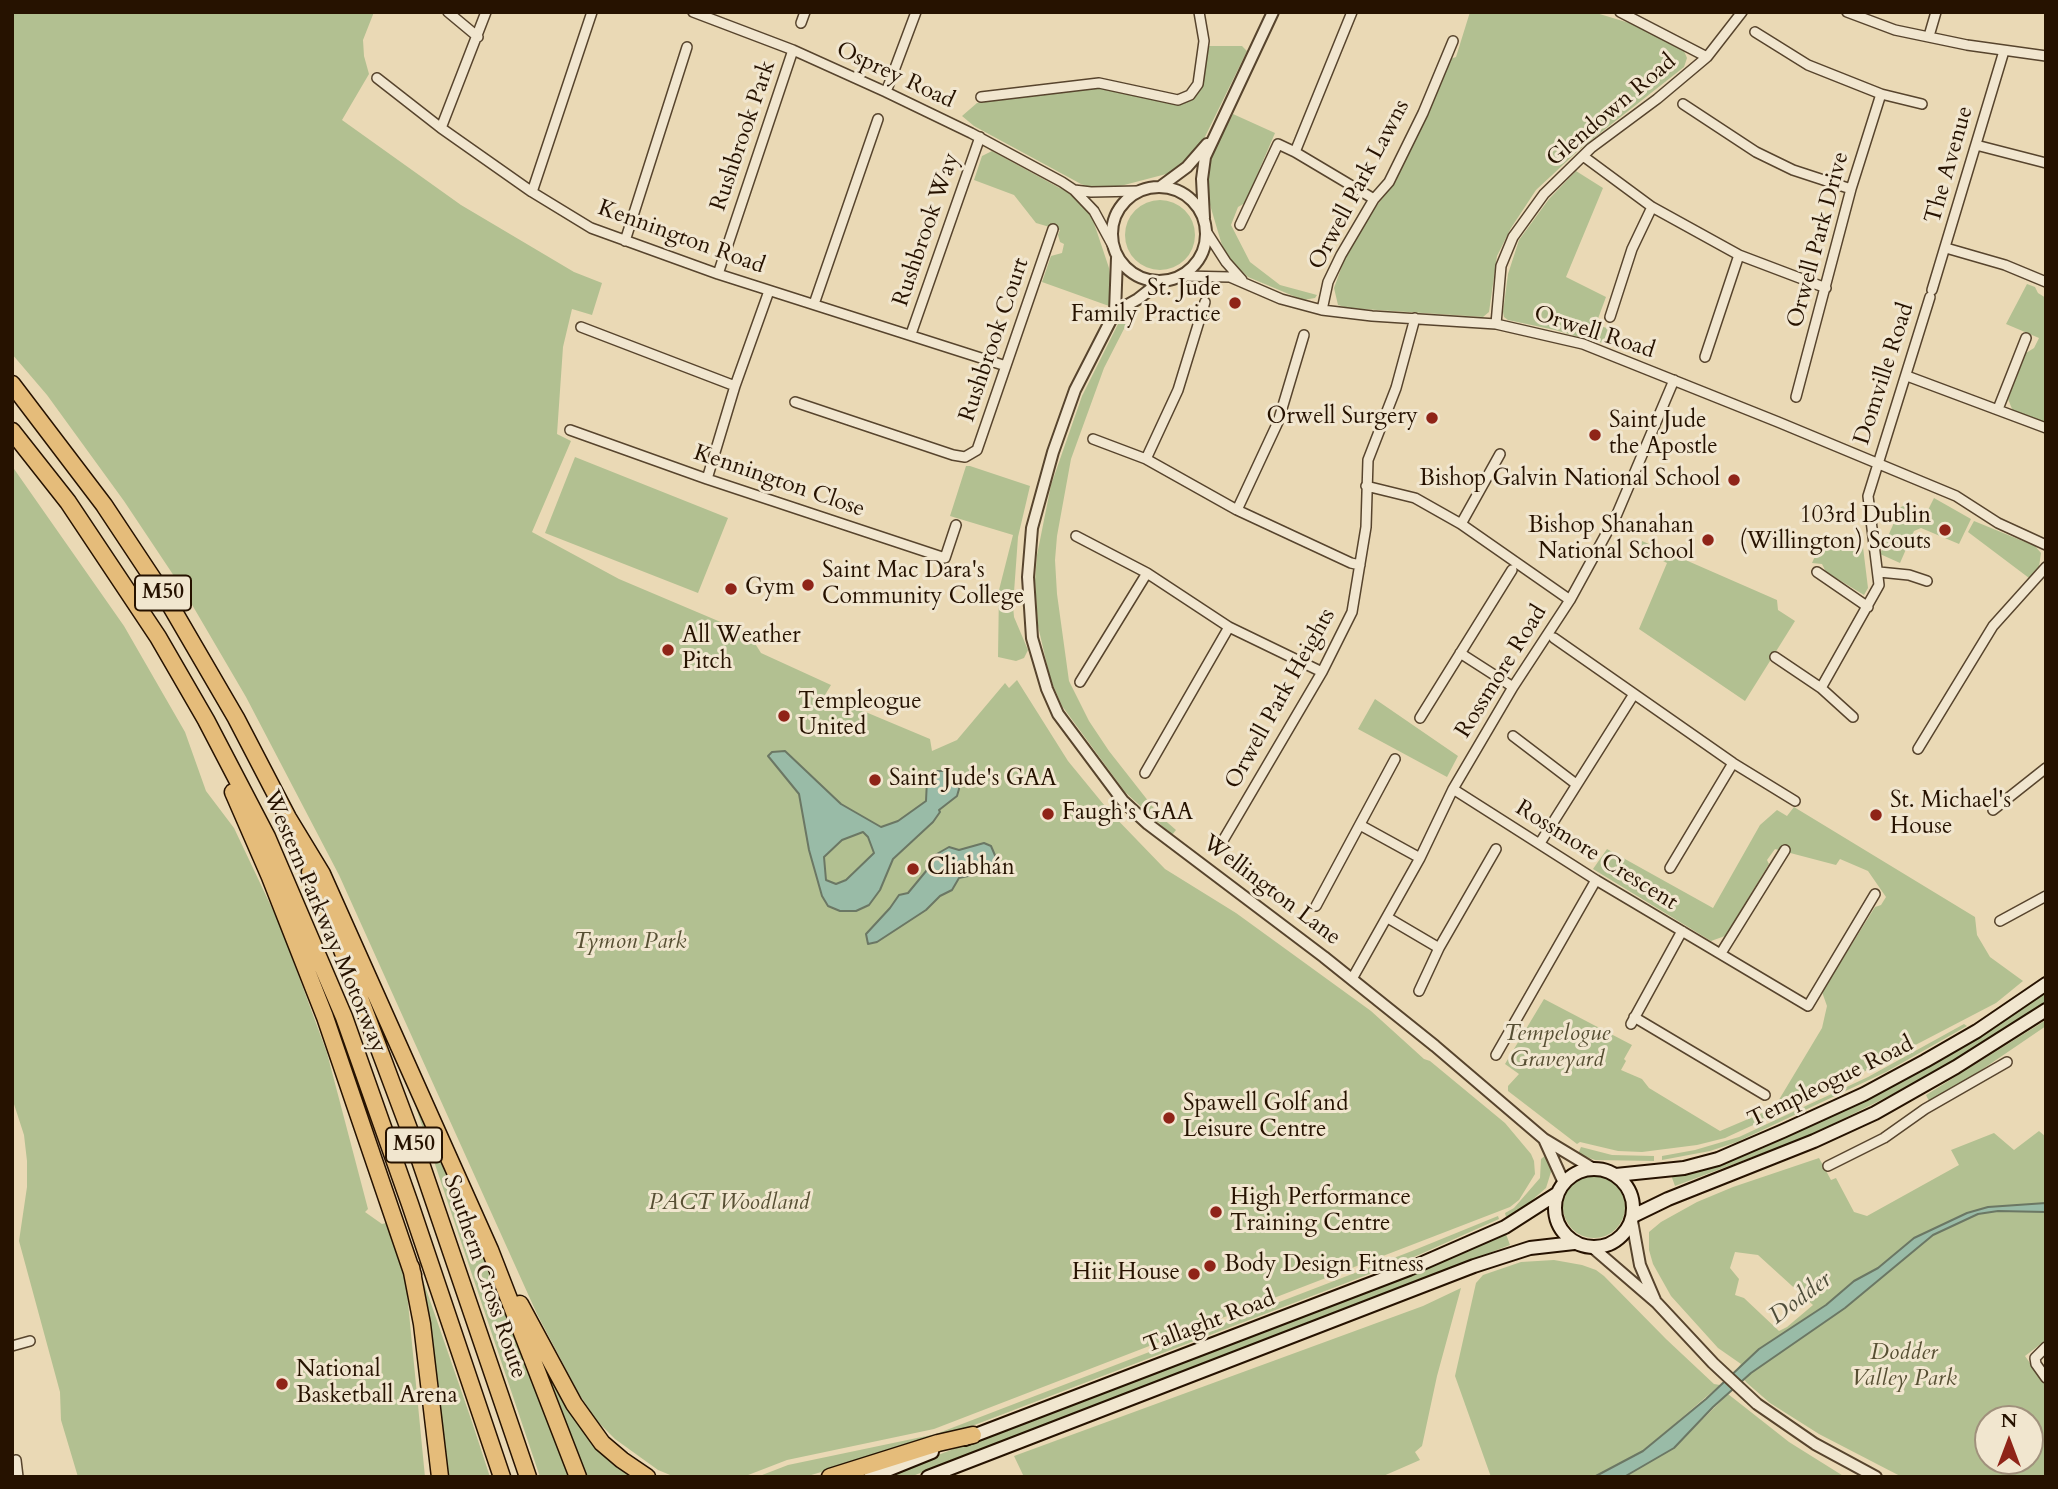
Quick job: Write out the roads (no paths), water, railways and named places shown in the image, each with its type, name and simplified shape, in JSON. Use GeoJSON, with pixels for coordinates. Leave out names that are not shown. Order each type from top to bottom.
{"type":"FeatureCollection","features":[{"type":"Feature","properties":{"kind":"highway","name":"Western Parkway Motorway"},"geometry":{"type":"LineString","coordinates":[[12,384],[30,404],[104,505],[169,603],[236,718],[288,818]]}},
{"type":"Feature","properties":{"kind":"highway","name":"Western Parkway Motorway"},"geometry":{"type":"LineString","coordinates":[[12,430],[68,502],[158,637],[206,720],[267,837],[344,1017],[502,1477]]}},
{"type":"Feature","properties":{"kind":"highway","name":"M50"},"geometry":{"type":"LineString","coordinates":[[206,720],[325,1017],[413,1275]]}},
{"type":"Feature","properties":{"kind":"highway","name":"M50"},"geometry":{"type":"LineString","coordinates":[[288,818],[322,874],[490,1250],[578,1477]]}},
{"type":"Feature","properties":{"kind":"highway","name":"Southern Cross Route"},"geometry":{"type":"LineString","coordinates":[[288,818],[339,942],[412,1137],[528,1477]]}},
{"type":"Feature","properties":{"kind":"highway","name":"M50"},"geometry":{"type":"LineString","coordinates":[[321,963],[336,1022],[405,1238],[422,1324],[440,1477]]}},
{"type":"Feature","properties":{"kind":"highway","name":"M50"},"geometry":{"type":"LineString","coordinates":[[490,1250],[574,1404],[602,1443],[647,1477]]}},
{"type":"Feature","properties":{"kind":"highway","name":"M50"},"geometry":{"type":"LineString","coordinates":[[431,1398],[431,1477]]}},
{"type":"Feature","properties":{"kind":"highway"},"geometry":{"type":"LineString","coordinates":[[830,1477],[938,1443],[973,1436]]}},
{"type":"Feature","properties":{"kind":"main road","name":"Templeogue Road"},"geometry":{"type":"LineString","coordinates":[[1616,1175],[1684,1168],[1718,1159],[1783,1131],[1864,1094],[1925,1061],[1977,1031],[2046,984]]}},
{"type":"Feature","properties":{"kind":"main road","name":"Templeogue Road"},"geometry":{"type":"LineString","coordinates":[[1632,1219],[1668,1199],[1814,1141],[1875,1113],[1917,1091],[2046,1010]]}},
{"type":"Feature","properties":{"kind":"main road"},"geometry":{"type":"LineString","coordinates":[[1592,1168],[1616,1175],[1631,1193],[1632,1219],[1620,1238],[1611,1244],[1592,1247],[1574,1243],[1559,1226],[1555,1215],[1561,1188],[1574,1174],[1592,1168]]}},
{"type":"Feature","properties":{"kind":"main road","name":"Tallaght Road"},"geometry":{"type":"LineString","coordinates":[[870,1477],[1409,1269],[1505,1227],[1561,1188]]}},
{"type":"Feature","properties":{"kind":"main road","name":"Tallaght Road"},"geometry":{"type":"LineString","coordinates":[[928,1477],[1474,1266],[1532,1248],[1574,1243]]}},
{"type":"Feature","properties":{"kind":"street"},"geometry":{"type":"LineString","coordinates":[[448,12],[478,37]]}},
{"type":"Feature","properties":{"kind":"street"},"geometry":{"type":"LineString","coordinates":[[441,128],[486,12]]}},
{"type":"Feature","properties":{"kind":"street"},"geometry":{"type":"LineString","coordinates":[[532,192],[592,12]]}},
{"type":"Feature","properties":{"kind":"street"},"geometry":{"type":"LineString","coordinates":[[801,23],[805,12]]}},
{"type":"Feature","properties":{"kind":"street"},"geometry":{"type":"LineString","coordinates":[[886,92],[916,12]]}},
{"type":"Feature","properties":{"kind":"street"},"geometry":{"type":"LineString","coordinates":[[981,97],[1099,83],[1178,100],[1190,96],[1198,84],[1204,41],[1199,12]]}},
{"type":"Feature","properties":{"kind":"street"},"geometry":{"type":"LineString","coordinates":[[1115,312],[1161,281],[1181,276],[1198,260],[1205,243],[1202,179],[1205,157],[1273,12]]}},
{"type":"Feature","properties":{"kind":"street"},"geometry":{"type":"LineString","coordinates":[[1295,152],[1352,12]]}},
{"type":"Feature","properties":{"kind":"street"},"geometry":{"type":"LineString","coordinates":[[1620,12],[1707,57]]}},
{"type":"Feature","properties":{"kind":"street","name":"Glendown Road"},"geometry":{"type":"LineString","coordinates":[[1496,324],[1501,266],[1513,237],[1544,194],[1583,156],[1707,57],[1742,12]]}},
{"type":"Feature","properties":{"kind":"street"},"geometry":{"type":"LineString","coordinates":[[1847,12],[1895,30],[2004,51],[2046,56]]}},
{"type":"Feature","properties":{"kind":"street"},"geometry":{"type":"LineString","coordinates":[[1929,36],[1936,12]]}},
{"type":"Feature","properties":{"kind":"street","name":"Osprey Road"},"geometry":{"type":"LineString","coordinates":[[694,13],[793,50],[980,137],[1074,190],[1094,211],[1112,246]]}},
{"type":"Feature","properties":{"kind":"street"},"geometry":{"type":"LineString","coordinates":[[1755,32],[1808,65],[1881,94],[1922,104]]}},
{"type":"Feature","properties":{"kind":"street","name":"Orwell Park Lawns"},"geometry":{"type":"LineString","coordinates":[[1322,310],[1333,273],[1374,199],[1389,182],[1423,113],[1453,41]]}},
{"type":"Feature","properties":{"kind":"street"},"geometry":{"type":"LineString","coordinates":[[625,241],[687,47]]}},
{"type":"Feature","properties":{"kind":"street","name":"Rushbrook Park"},"geometry":{"type":"LineString","coordinates":[[718,274],[793,50]]}},
{"type":"Feature","properties":{"kind":"street","name":"The Avenue"},"geometry":{"type":"LineString","coordinates":[[1931,293],[2004,51]]}},
{"type":"Feature","properties":{"kind":"street","name":"Kennington Road"},"geometry":{"type":"LineString","coordinates":[[377,78],[441,128],[572,218],[625,241],[718,274],[1006,366]]}},
{"type":"Feature","properties":{"kind":"street","name":"Orwell Park Drive"},"geometry":{"type":"LineString","coordinates":[[1796,397],[1851,190],[1881,94]]}},
{"type":"Feature","properties":{"kind":"street"},"geometry":{"type":"LineString","coordinates":[[1683,104],[1756,152],[1793,170],[1851,190]]}},
{"type":"Feature","properties":{"kind":"street"},"geometry":{"type":"LineString","coordinates":[[814,304],[878,119]]}},
{"type":"Feature","properties":{"kind":"street","name":"Rushbrook Way"},"geometry":{"type":"LineString","coordinates":[[911,334],[980,137]]}},
{"type":"Feature","properties":{"kind":"street"},"geometry":{"type":"LineString","coordinates":[[1160,187],[1187,167],[1211,140]]}},
{"type":"Feature","properties":{"kind":"street"},"geometry":{"type":"LineString","coordinates":[[1240,225],[1278,144],[1374,199]]}},
{"type":"Feature","properties":{"kind":"street"},"geometry":{"type":"LineString","coordinates":[[1976,145],[2046,163]]}},
{"type":"Feature","properties":{"kind":"street"},"geometry":{"type":"LineString","coordinates":[[1583,156],[1652,207],[1738,255],[1826,288]]}},
{"type":"Feature","properties":{"kind":"street"},"geometry":{"type":"LineString","coordinates":[[1161,281],[1136,276],[1118,258],[1112,246],[1111,229],[1116,213],[1126,199],[1139,191],[1160,187],[1176,190],[1194,203],[1205,226]]}},
{"type":"Feature","properties":{"kind":"street","name":"Osprey Road"},"geometry":{"type":"LineString","coordinates":[[1074,190],[1139,191]]}},
{"type":"Feature","properties":{"kind":"street"},"geometry":{"type":"LineString","coordinates":[[1610,317],[1632,249],[1652,207]]}},
{"type":"Feature","properties":{"kind":"street","name":"Orwell Road"},"geometry":{"type":"LineString","coordinates":[[1205,226],[1226,262],[1246,284]]}},
{"type":"Feature","properties":{"kind":"street","name":"Rushbrook Court"},"geometry":{"type":"LineString","coordinates":[[795,402],[953,456],[965,457],[977,450],[1053,229]]}},
{"type":"Feature","properties":{"kind":"street"},"geometry":{"type":"LineString","coordinates":[[1946,248],[2005,265],[2046,282]]}},
{"type":"Feature","properties":{"kind":"street"},"geometry":{"type":"LineString","coordinates":[[1705,357],[1738,255]]}},
{"type":"Feature","properties":{"kind":"street","name":"Wellington Lane"},"geometry":{"type":"LineString","coordinates":[[1118,258],[1115,312],[1075,390],[1053,452],[1032,528],[1028,577],[1032,638],[1047,689],[1058,714],[1124,801],[1148,824],[1352,979],[1544,1139],[1592,1168]]}},
{"type":"Feature","properties":{"kind":"street","name":"Orwell Road"},"geometry":{"type":"LineString","coordinates":[[1181,276],[1230,278],[1281,299],[1322,310],[1496,324],[1583,344],[1956,496],[1998,523],[2046,545]]}},
{"type":"Feature","properties":{"kind":"street"},"geometry":{"type":"LineString","coordinates":[[707,479],[768,291]]}},
{"type":"Feature","properties":{"kind":"street","name":"Domville Road"},"geometry":{"type":"LineString","coordinates":[[1879,572],[1868,496],[1931,293]]}},
{"type":"Feature","properties":{"kind":"street"},"geometry":{"type":"LineString","coordinates":[[1146,459],[1178,390],[1205,302]]}},
{"type":"Feature","properties":{"kind":"street","name":"Orwell Park Heights"},"geometry":{"type":"LineString","coordinates":[[1219,849],[1322,672],[1352,612],[1366,527],[1368,460],[1396,388],[1415,318]]}},
{"type":"Feature","properties":{"kind":"street"},"geometry":{"type":"LineString","coordinates":[[581,327],[735,386]]}},
{"type":"Feature","properties":{"kind":"street"},"geometry":{"type":"LineString","coordinates":[[1237,510],[1278,422],[1304,335]]}},
{"type":"Feature","properties":{"kind":"street"},"geometry":{"type":"LineString","coordinates":[[1997,409],[2026,338]]}},
{"type":"Feature","properties":{"kind":"street"},"geometry":{"type":"LineString","coordinates":[[1907,376],[2046,428]]}},
{"type":"Feature","properties":{"kind":"street","name":"Rossmore Road"},"geometry":{"type":"LineString","coordinates":[[1352,979],[1420,858],[1453,789],[1513,687],[1570,600],[1617,514],[1674,380]]}},
{"type":"Feature","properties":{"kind":"street","name":"Kennington Close"},"geometry":{"type":"LineString","coordinates":[[570,430],[707,479],[945,558],[956,525]]}},
{"type":"Feature","properties":{"kind":"street"},"geometry":{"type":"LineString","coordinates":[[1093,439],[1146,459],[1237,510],[1360,565]]}},
{"type":"Feature","properties":{"kind":"street"},"geometry":{"type":"LineString","coordinates":[[1461,524],[1500,454]]}},
{"type":"Feature","properties":{"kind":"street"},"geometry":{"type":"LineString","coordinates":[[1366,486],[1415,498],[1461,524],[1570,600]]}},
{"type":"Feature","properties":{"kind":"street"},"geometry":{"type":"LineString","coordinates":[[1076,536],[1147,573],[1229,627],[1322,672]]}},
{"type":"Feature","properties":{"kind":"street"},"geometry":{"type":"LineString","coordinates":[[1918,749],[1993,626],[2046,567]]}},
{"type":"Feature","properties":{"kind":"street"},"geometry":{"type":"LineString","coordinates":[[1420,718],[1511,570]]}},
{"type":"Feature","properties":{"kind":"street"},"geometry":{"type":"LineString","coordinates":[[1817,572],[1868,607]]}},
{"type":"Feature","properties":{"kind":"street"},"geometry":{"type":"LineString","coordinates":[[1821,688],[1879,585],[1879,572],[1927,580]]}},
{"type":"Feature","properties":{"kind":"street"},"geometry":{"type":"LineString","coordinates":[[1080,682],[1147,573]]}},
{"type":"Feature","properties":{"kind":"street"},"geometry":{"type":"LineString","coordinates":[[1145,773],[1229,627]]}},
{"type":"Feature","properties":{"kind":"street"},"geometry":{"type":"LineString","coordinates":[[1554,638],[1733,763],[1795,801]]}},
{"type":"Feature","properties":{"kind":"street"},"geometry":{"type":"LineString","coordinates":[[1460,653],[1513,687]]}},
{"type":"Feature","properties":{"kind":"street"},"geometry":{"type":"LineString","coordinates":[[1775,657],[1821,688],[1853,717]]}},
{"type":"Feature","properties":{"kind":"street"},"geometry":{"type":"LineString","coordinates":[[1540,843],[1634,694]]}},
{"type":"Feature","properties":{"kind":"street"},"geometry":{"type":"LineString","coordinates":[[1513,736],[1576,783]]}},
{"type":"Feature","properties":{"kind":"street"},"geometry":{"type":"LineString","coordinates":[[1316,906],[1395,759]]}},
{"type":"Feature","properties":{"kind":"street"},"geometry":{"type":"LineString","coordinates":[[1670,868],[1733,763]]}},
{"type":"Feature","properties":{"kind":"street"},"geometry":{"type":"LineString","coordinates":[[1993,810],[2046,768]]}},
{"type":"Feature","properties":{"kind":"street","name":"Rossmore Crescent"},"geometry":{"type":"LineString","coordinates":[[1453,789],[1596,880],[1808,1006],[1875,894]]}},
{"type":"Feature","properties":{"kind":"street"},"geometry":{"type":"LineString","coordinates":[[1360,825],[1420,858]]}},
{"type":"Feature","properties":{"kind":"street"},"geometry":{"type":"LineString","coordinates":[[1419,991],[1439,948],[1496,849]]}},
{"type":"Feature","properties":{"kind":"street"},"geometry":{"type":"LineString","coordinates":[[1721,953],[1785,850]]}},
{"type":"Feature","properties":{"kind":"street"},"geometry":{"type":"LineString","coordinates":[[1496,1055],[1596,880]]}},
{"type":"Feature","properties":{"kind":"street"},"geometry":{"type":"LineString","coordinates":[[2000,921],[2046,896]]}},
{"type":"Feature","properties":{"kind":"street"},"geometry":{"type":"LineString","coordinates":[[1388,918],[1439,948]]}},
{"type":"Feature","properties":{"kind":"street"},"geometry":{"type":"LineString","coordinates":[[1682,931],[1633,1021],[1765,1095]]}},
{"type":"Feature","properties":{"kind":"street"},"geometry":{"type":"LineString","coordinates":[[1828,1166],[1884,1139],[1925,1109],[2007,1062]]}},
{"type":"Feature","properties":{"kind":"street"},"geometry":{"type":"LineString","coordinates":[[1917,1091],[1925,1109]]}},
{"type":"Feature","properties":{"kind":"street","name":"Wellington Lane"},"geometry":{"type":"LineString","coordinates":[[1544,1139],[1561,1188]]}},
{"type":"Feature","properties":{"kind":"street"},"geometry":{"type":"LineString","coordinates":[[1632,1219],[1640,1265],[1657,1303]]}},
{"type":"Feature","properties":{"kind":"street"},"geometry":{"type":"LineString","coordinates":[[1592,1247],[1657,1303],[1713,1363],[1758,1404],[1815,1444],[1876,1477]]}},
{"type":"Feature","properties":{"kind":"street"},"geometry":{"type":"LineString","coordinates":[[12,1346],[30,1341]]}},
{"type":"Feature","properties":{"kind":"street"},"geometry":{"type":"LineString","coordinates":[[2046,1348],[2035,1358],[2046,1378]]}},
{"type":"Feature","properties":{"kind":"street"},"geometry":{"type":"LineString","coordinates":[[16,1460],[18,1477]]}},
{"type":"Feature","properties":{"kind":"place","name":"St. Jude Family Practice"},"geometry":{"type":"Point","coordinates":[1235,303]}},
{"type":"Feature","properties":{"kind":"place","name":"Orwell Surgery"},"geometry":{"type":"Point","coordinates":[1432,418]}},
{"type":"Feature","properties":{"kind":"place","name":"Saint Jude the Apostle"},"geometry":{"type":"Point","coordinates":[1595,435]}},
{"type":"Feature","properties":{"kind":"place","name":"Bishop Galvin National School"},"geometry":{"type":"Point","coordinates":[1734,480]}},
{"type":"Feature","properties":{"kind":"place","name":"103rd Dublin (Willington) Scouts"},"geometry":{"type":"Point","coordinates":[1945,530]}},
{"type":"Feature","properties":{"kind":"place","name":"Bishop Shanahan National School"},"geometry":{"type":"Point","coordinates":[1708,540]}},
{"type":"Feature","properties":{"kind":"place","name":"Saint Mac Dara's Community College"},"geometry":{"type":"Point","coordinates":[808,585]}},
{"type":"Feature","properties":{"kind":"place","name":"Gym"},"geometry":{"type":"Point","coordinates":[731,589]}},
{"type":"Feature","properties":{"kind":"place","name":"All Weather Pitch"},"geometry":{"type":"Point","coordinates":[668,650]}},
{"type":"Feature","properties":{"kind":"place","name":"Templeogue United"},"geometry":{"type":"Point","coordinates":[784,716]}},
{"type":"Feature","properties":{"kind":"place","name":"Saint Jude's GAA"},"geometry":{"type":"Point","coordinates":[875,780]}},
{"type":"Feature","properties":{"kind":"place","name":"Faugh's GAA"},"geometry":{"type":"Point","coordinates":[1048,814]}},
{"type":"Feature","properties":{"kind":"place","name":"St. Michael's House"},"geometry":{"type":"Point","coordinates":[1876,815]}},
{"type":"Feature","properties":{"kind":"place","name":"Cliabhán"},"geometry":{"type":"Point","coordinates":[913,869]}},
{"type":"Feature","properties":{"kind":"place","name":"Spawell Golf and Leisure Centre"},"geometry":{"type":"Point","coordinates":[1169,1118]}},
{"type":"Feature","properties":{"kind":"place","name":"High Performance Training Centre"},"geometry":{"type":"Point","coordinates":[1216,1212]}},
{"type":"Feature","properties":{"kind":"place","name":"Body Design Fitness"},"geometry":{"type":"Point","coordinates":[1210,1266]}},
{"type":"Feature","properties":{"kind":"place","name":"Hiit House"},"geometry":{"type":"Point","coordinates":[1194,1274]}},
{"type":"Feature","properties":{"kind":"place","name":"National Basketball Arena"},"geometry":{"type":"Point","coordinates":[282,1384]}},
{"type":"Feature","properties":{"kind":"park label","name":"Tymon Park"},"geometry":{"type":"Point","coordinates":[630,943]}},
{"type":"Feature","properties":{"kind":"park label","name":"Tempelogue Graveyard"},"geometry":{"type":"Point","coordinates":[1557,1048]}},
{"type":"Feature","properties":{"kind":"park label","name":"PACT Woodland"},"geometry":{"type":"Point","coordinates":[729,1204]}},
{"type":"Feature","properties":{"kind":"park label","name":"Dodder Valley Park"},"geometry":{"type":"Point","coordinates":[1904,1367]}},
{"type":"Feature","properties":{"kind":"water label","name":"Dodder"},"geometry":{"type":"Point","coordinates":[1801,1299]}}]}
